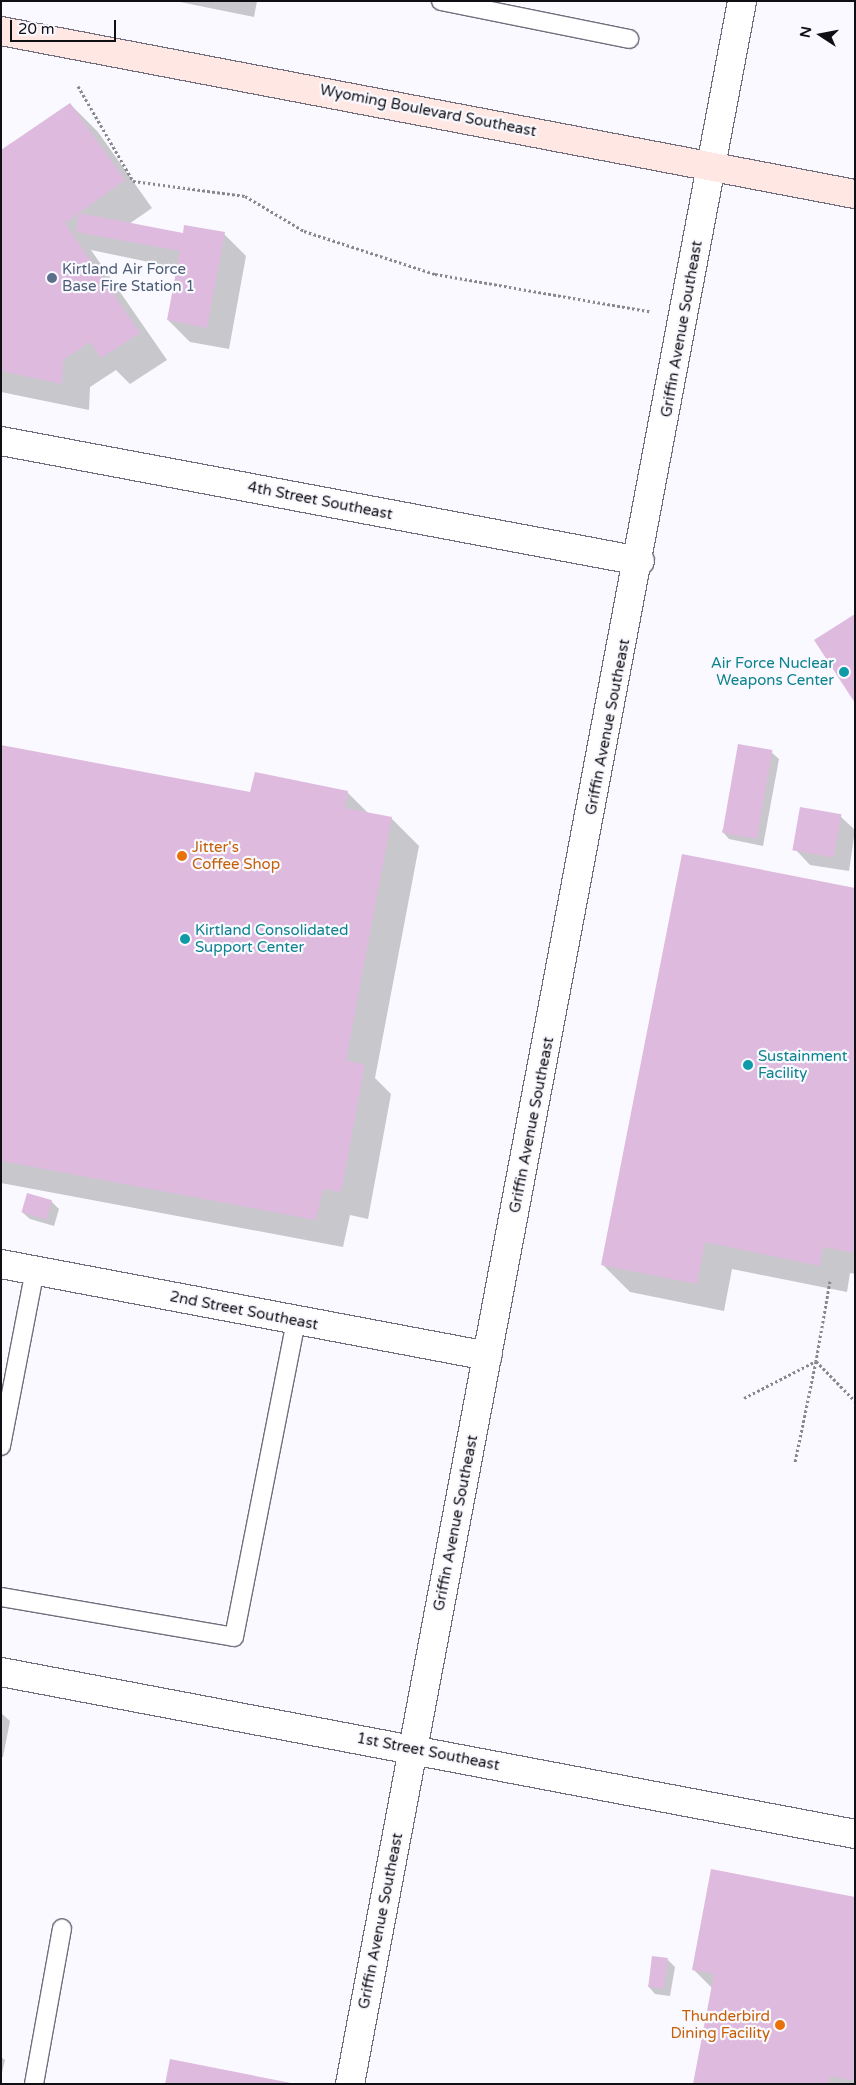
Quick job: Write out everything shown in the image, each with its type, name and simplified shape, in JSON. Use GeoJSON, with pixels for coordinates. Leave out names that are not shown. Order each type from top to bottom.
{"type":"FeatureCollection","features":[{"type":"Feature","properties":{"kind":"main road","name":"Wyoming Boulevard Southeast"},"geometry":{"type":"LineString","coordinates":[[1,31],[855,194]]}},
{"type":"Feature","properties":{"kind":"street","name":"Griffin Avenue Southeast"},"geometry":{"type":"LineString","coordinates":[[350,2084],[487,1356],[640,561],[742,1]]}},
{"type":"Feature","properties":{"kind":"street","name":"4th Street Southeast"},"geometry":{"type":"LineString","coordinates":[[1,441],[640,561]]}},
{"type":"Feature","properties":{"kind":"street","name":"2nd Street Southeast"},"geometry":{"type":"LineString","coordinates":[[1,1264],[487,1356]]}},
{"type":"Feature","properties":{"kind":"street","name":"1st Street Southeast"},"geometry":{"type":"LineString","coordinates":[[1,1672],[855,1834]]}},
{"type":"Feature","properties":{"kind":"lane"},"geometry":{"type":"LineString","coordinates":[[440,1],[629,39]]}},
{"type":"Feature","properties":{"kind":"lane"},"geometry":{"type":"LineString","coordinates":[[1,1446],[35,1270]]}},
{"type":"Feature","properties":{"kind":"lane"},"geometry":{"type":"LineString","coordinates":[[1,1597],[234,1637],[296,1321]]}},
{"type":"Feature","properties":{"kind":"lane"},"geometry":{"type":"LineString","coordinates":[[34,2084],[62,1929]]}},
{"type":"Feature","properties":{"kind":"path"},"geometry":{"type":"LineString","coordinates":[[78,86],[133,181],[245,196],[304,231],[435,274],[660,314]]}},
{"type":"Feature","properties":{"kind":"path"},"geometry":{"type":"LineString","coordinates":[[795,1462],[830,1281]]}},
{"type":"Feature","properties":{"kind":"path"},"geometry":{"type":"LineString","coordinates":[[744,1398],[816,1361]]}},
{"type":"Feature","properties":{"kind":"path"},"geometry":{"type":"LineString","coordinates":[[816,1361],[855,1401]]}},
{"type":"Feature","properties":{"kind":"building","name":"Kirtland Air Force Base Fire Station 1"},"geometry":{"type":"Polygon","coordinates":[[[70,103],[125,180],[65,223],[140,333],[101,358],[90,342],[63,360],[62,384],[1,371],[1,150],[70,103]]]}},
{"type":"Feature","properties":{"kind":"building"},"geometry":{"type":"Polygon","coordinates":[[[79,213],[183,233],[184,225],[225,232],[207,328],[167,320],[180,251],[76,232],[79,213]]]}},
{"type":"Feature","properties":{"kind":"building","name":"Air Force Nuclear Weapons Center"},"geometry":{"type":"Polygon","coordinates":[[[855,614],[855,703],[814,640],[855,614]]]}},
{"type":"Feature","properties":{"kind":"building"},"geometry":{"type":"Polygon","coordinates":[[[738,744],[772,750],[757,839],[722,833],[738,744]]]}},
{"type":"Feature","properties":{"kind":"building","name":"Kirtland Consolidated Support Center"},"geometry":{"type":"Polygon","coordinates":[[[1,745],[250,792],[255,772],[348,791],[345,808],[392,817],[346,1060],[365,1065],[341,1192],[323,1189],[316,1220],[1,1161],[1,745]]]}},
{"type":"Feature","properties":{"kind":"building"},"geometry":{"type":"Polygon","coordinates":[[[800,807],[841,814],[834,858],[792,850],[800,807]]]}},
{"type":"Feature","properties":{"kind":"building","name":"Sustainment Facility"},"geometry":{"type":"Polygon","coordinates":[[[682,854],[855,888],[855,1253],[823,1247],[820,1266],[705,1242],[697,1284],[601,1265],[682,854]]]}},
{"type":"Feature","properties":{"kind":"building"},"geometry":{"type":"Polygon","coordinates":[[[27,1193],[52,1200],[46,1219],[21,1212],[27,1193]]]}},
{"type":"Feature","properties":{"kind":"building","name":"Thunderbird Dining Facility"},"geometry":{"type":"Polygon","coordinates":[[[711,1869],[855,1897],[855,2081],[830,2076],[829,2084],[693,2084],[714,1974],[692,1970],[711,1869]]]}},
{"type":"Feature","properties":{"kind":"building"},"geometry":{"type":"Polygon","coordinates":[[[652,1956],[668,1958],[664,1989],[648,1987],[652,1956]]]}},
{"type":"Feature","properties":{"kind":"building"},"geometry":{"type":"Polygon","coordinates":[[[170,2059],[291,2083],[291,2084],[165,2084],[170,2059]]]}},
{"type":"Feature","properties":{"kind":"place","name":"Kirtland Air Force Base Fire Station 1"},"geometry":{"type":"Point","coordinates":[52,278]}},
{"type":"Feature","properties":{"kind":"place","name":"Air Force Nuclear Weapons Center"},"geometry":{"type":"Point","coordinates":[844,672]}},
{"type":"Feature","properties":{"kind":"place","name":"Jitter's Coffee Shop"},"geometry":{"type":"Point","coordinates":[182,856]}},
{"type":"Feature","properties":{"kind":"place","name":"Kirtland Consolidated Support Center"},"geometry":{"type":"Point","coordinates":[185,939]}},
{"type":"Feature","properties":{"kind":"place","name":"Sustainment Facility"},"geometry":{"type":"Point","coordinates":[748,1065]}},
{"type":"Feature","properties":{"kind":"place","name":"Thunderbird Dining Facility"},"geometry":{"type":"Point","coordinates":[780,2025]}}]}
